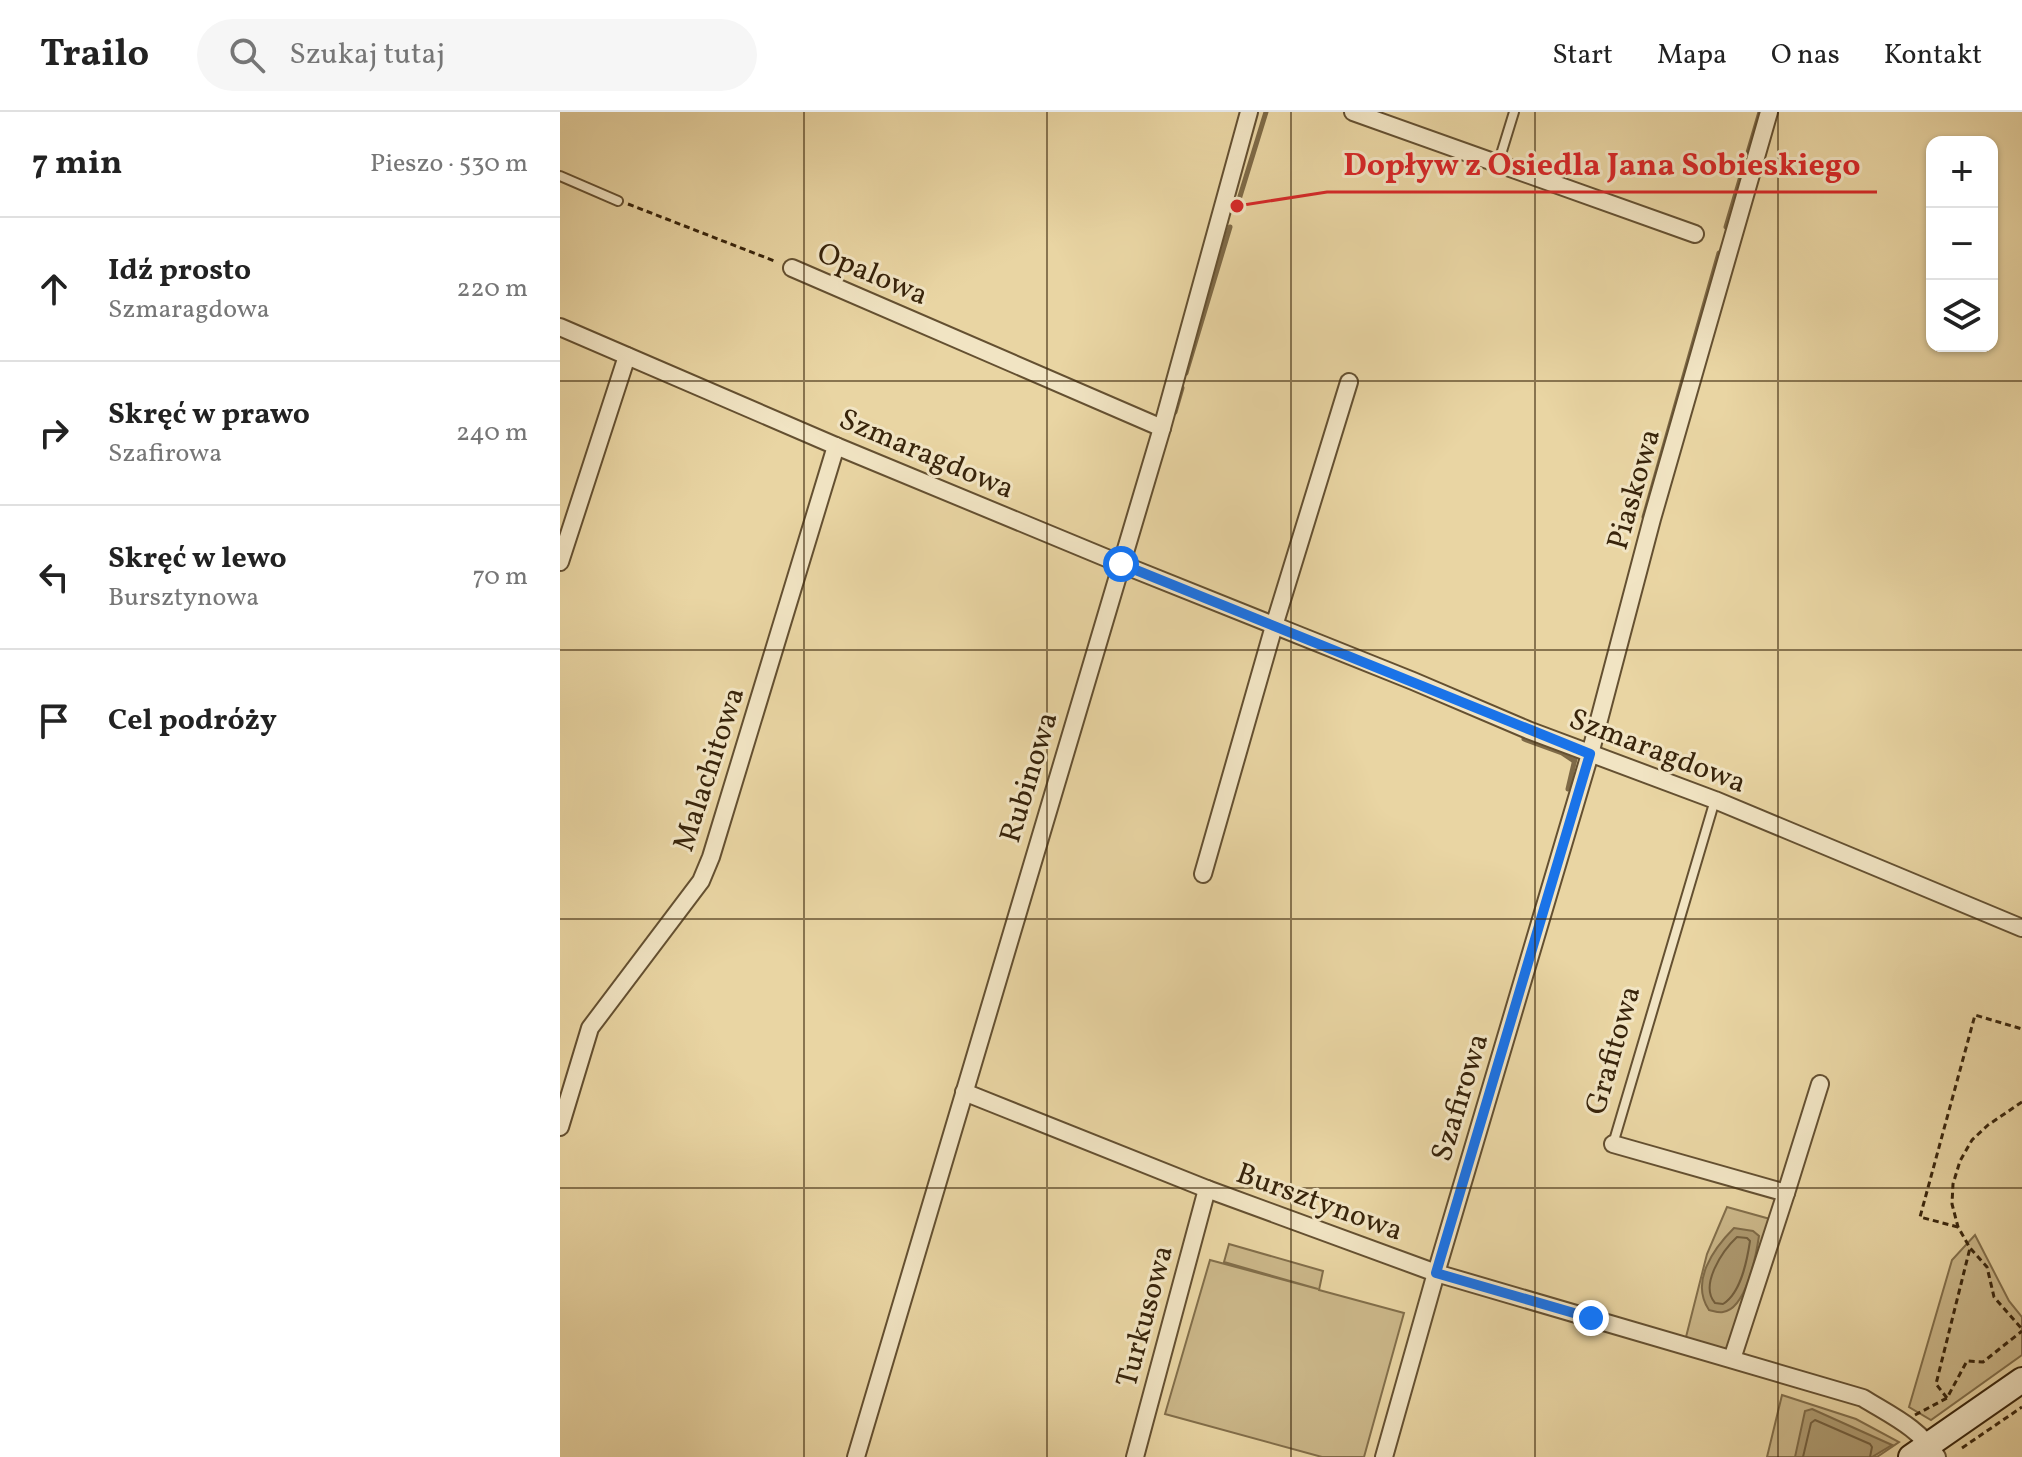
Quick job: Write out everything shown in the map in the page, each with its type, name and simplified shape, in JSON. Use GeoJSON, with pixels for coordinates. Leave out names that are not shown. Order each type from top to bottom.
{"type":"FeatureCollection","features":[{"type":"Feature","properties":{"kind":"main road"},"geometry":{"type":"LineString","coordinates":[[1932,1453],[2022,1380]]}},
{"type":"Feature","properties":{"kind":"street","name":"Rubinowa"},"geometry":{"type":"LineString","coordinates":[[856,1457],[1162,428],[1249,112]]}},
{"type":"Feature","properties":{"kind":"street"},"geometry":{"type":"LineString","coordinates":[[1353,112],[1695,234]]}},
{"type":"Feature","properties":{"kind":"street","name":"Piaskowa"},"geometry":{"type":"LineString","coordinates":[[1590,754],[1652,519],[1769,112]]}},
{"type":"Feature","properties":{"kind":"street","name":"Opalowa"},"geometry":{"type":"LineString","coordinates":[[792,268],[1162,428]]}},
{"type":"Feature","properties":{"kind":"street","name":"Szmaragdowa"},"geometry":{"type":"LineString","coordinates":[[560,327],[1121,564],[1590,754],[1715,800],[2022,928]]}},
{"type":"Feature","properties":{"kind":"street"},"geometry":{"type":"LineString","coordinates":[[560,562],[627,356]]}},
{"type":"Feature","properties":{"kind":"street"},"geometry":{"type":"LineString","coordinates":[[1203,874],[1274,626],[1349,382]]}},
{"type":"Feature","properties":{"kind":"street","name":"Malachitowa"},"geometry":{"type":"LineString","coordinates":[[560,1127],[590,1028],[701,881],[711,857],[836,446]]}},
{"type":"Feature","properties":{"kind":"street","name":"Szafirowa"},"geometry":{"type":"LineString","coordinates":[[1384,1457],[1590,754]]}},
{"type":"Feature","properties":{"kind":"street"},"geometry":{"type":"LineString","coordinates":[[1732,1359],[1820,1084]]}},
{"type":"Feature","properties":{"kind":"street","name":"Bursztynowa"},"geometry":{"type":"LineString","coordinates":[[964,1092],[1207,1189],[1436,1273],[1863,1398],[1913,1429],[1932,1453]]}},
{"type":"Feature","properties":{"kind":"street","name":"Grafitowa"},"geometry":{"type":"LineString","coordinates":[[1613,1144],[1786,1193]]}},
{"type":"Feature","properties":{"kind":"street","name":"Turkusowa"},"geometry":{"type":"LineString","coordinates":[[1135,1457],[1207,1189]]}},
{"type":"Feature","properties":{"kind":"lane"},"geometry":{"type":"LineString","coordinates":[[1498,164],[1514,112]]}},
{"type":"Feature","properties":{"kind":"lane"},"geometry":{"type":"LineString","coordinates":[[560,176],[618,201]]}},
{"type":"Feature","properties":{"kind":"lane","name":"Grafitowa"},"geometry":{"type":"LineString","coordinates":[[1613,1144],[1715,800]]}},
{"type":"Feature","properties":{"kind":"path","name":"Opalowa"},"geometry":{"type":"LineString","coordinates":[[618,201],[792,268]]}},
{"type":"Feature","properties":{"kind":"path"},"geometry":{"type":"LineString","coordinates":[[1958,1227],[1920,1217],[1975,1015],[2022,1029]]}},
{"type":"Feature","properties":{"kind":"path"},"geometry":{"type":"LineString","coordinates":[[1904,1423],[1947,1398],[1967,1361],[1983,1362],[2022,1330],[1994,1297],[1987,1267],[1970,1248],[1958,1227],[1952,1204],[1953,1184],[1960,1161],[1972,1140],[2022,1102]]}},
{"type":"Feature","properties":{"kind":"path"},"geometry":{"type":"LineString","coordinates":[[1947,1398],[1936,1384],[1970,1248]]}},
{"type":"Feature","properties":{"kind":"path"},"geometry":{"type":"LineString","coordinates":[[1932,1453],[2022,1407]]}},
{"type":"Feature","properties":{"kind":"shaded area"},"geometry":{"type":"Polygon","coordinates":[[[1727,1207],[1770,1219],[1727,1349],[1685,1341],[1707,1254],[1727,1207]]]}},
{"type":"Feature","properties":{"kind":"shaded area"},"geometry":{"type":"Polygon","coordinates":[[[1975,1235],[2009,1301],[2022,1317],[2022,1355],[1931,1420],[1909,1407],[1952,1260],[1975,1235]]]}},
{"type":"Feature","properties":{"kind":"shaded area"},"geometry":{"type":"Polygon","coordinates":[[[1229,1244],[1323,1271],[1319,1290],[1404,1313],[1364,1457],[1322,1457],[1165,1414],[1210,1260],[1318,1289],[1224,1262],[1229,1244]]]}},
{"type":"Feature","properties":{"kind":"shaded area"},"geometry":{"type":"Polygon","coordinates":[[[1782,1395],[1856,1419],[1899,1442],[1877,1457],[1767,1457],[1782,1395]]]}},
{"type":"Feature","properties":{"kind":"water"},"geometry":{"type":"Polygon","coordinates":[[[1734,1228],[1753,1231],[1759,1236],[1752,1268],[1744,1292],[1731,1309],[1721,1312],[1709,1310],[1702,1288],[1706,1266],[1734,1228]]]}},
{"type":"Feature","properties":{"kind":"water"},"geometry":{"type":"Polygon","coordinates":[[[1812,1409],[1892,1445],[1872,1457],[1795,1457],[1805,1411],[1812,1409]]]}},
{"type":"Feature","properties":{"kind":"waterway"},"geometry":{"type":"LineString","coordinates":[[1237,206],[1266,112]]}},
{"type":"Feature","properties":{"kind":"waterway"},"geometry":{"type":"LineString","coordinates":[[1726,227],[1760,112]]}},
{"type":"Feature","properties":{"kind":"waterway"},"geometry":{"type":"LineString","coordinates":[[1186,373],[1230,227]]}},
{"type":"Feature","properties":{"kind":"waterway"},"geometry":{"type":"LineString","coordinates":[[1644,517],[1719,253]]}},
{"type":"Feature","properties":{"kind":"waterway"},"geometry":{"type":"LineString","coordinates":[[1175,412],[1182,388]]}},
{"type":"Feature","properties":{"kind":"waterway"},"geometry":{"type":"LineString","coordinates":[[1524,739],[1562,753],[1574,761]]}},
{"type":"Feature","properties":{"kind":"waterway"},"geometry":{"type":"LineString","coordinates":[[1568,789],[1575,759]]}},
{"type":"Feature","properties":{"kind":"place","name":"Dopływ z Osiedla Jana Sobieskiego"},"geometry":{"type":"Point","coordinates":[1237,206]}},
{"type":"Feature","properties":{"kind":"route"},"geometry":{"type":"LineString","coordinates":[[1121,564],[1590,754],[1436,1273],[1591,1318]]}}]}
